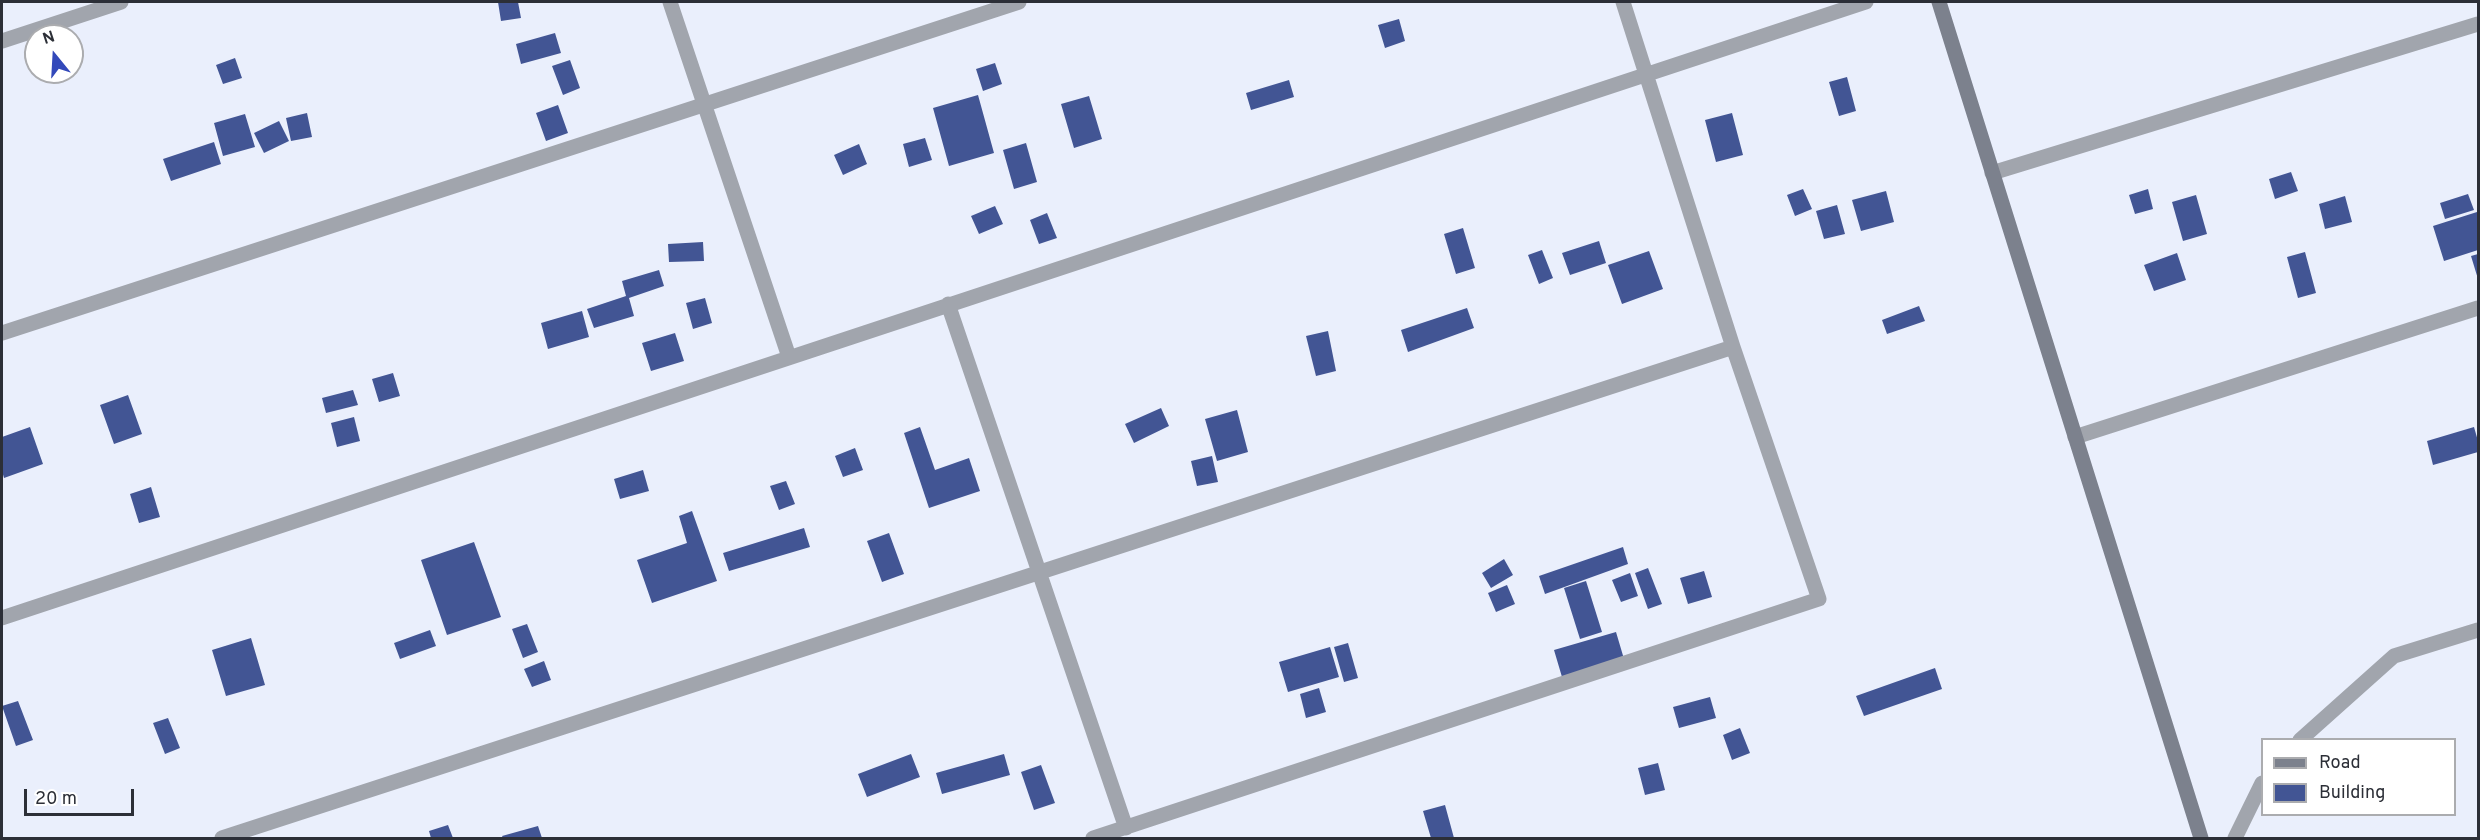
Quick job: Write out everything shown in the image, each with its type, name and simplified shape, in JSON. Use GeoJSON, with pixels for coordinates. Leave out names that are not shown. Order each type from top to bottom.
{"type":"FeatureCollection","features":[{"type":"Feature","properties":{"kind":"street"},"geometry":{"type":"LineString","coordinates":[[2,41],[121,2]]}},
{"type":"Feature","properties":{"kind":"street"},"geometry":{"type":"LineString","coordinates":[[670,2],[789,357]]}},
{"type":"Feature","properties":{"kind":"street"},"geometry":{"type":"LineString","coordinates":[[2,333],[1019,2]]}},
{"type":"Feature","properties":{"kind":"street"},"geometry":{"type":"LineString","coordinates":[[1093,838],[1819,599],[1733,347],[1623,2]]}},
{"type":"Feature","properties":{"kind":"street"},"geometry":{"type":"LineString","coordinates":[[2,618],[1866,2]]}},
{"type":"Feature","properties":{"kind":"street"},"geometry":{"type":"LineString","coordinates":[[1939,2],[2201,838]]}},
{"type":"Feature","properties":{"kind":"street"},"geometry":{"type":"LineString","coordinates":[[1992,173],[2478,24]]}},
{"type":"Feature","properties":{"kind":"street"},"geometry":{"type":"LineString","coordinates":[[948,304],[1126,828]]}},
{"type":"Feature","properties":{"kind":"street"},"geometry":{"type":"LineString","coordinates":[[2075,437],[2478,308]]}},
{"type":"Feature","properties":{"kind":"street"},"geometry":{"type":"LineString","coordinates":[[222,838],[1733,347]]}},
{"type":"Feature","properties":{"kind":"street"},"geometry":{"type":"LineString","coordinates":[[2303,738],[2394,656],[2478,630]]}},
{"type":"Feature","properties":{"kind":"street"},"geometry":{"type":"LineString","coordinates":[[2235,838],[2261,785]]}},
{"type":"Feature","properties":{"kind":"building"},"geometry":{"type":"Polygon","coordinates":[[[498,2],[518,2],[521,18],[501,21],[498,2]]]}},
{"type":"Feature","properties":{"kind":"building"},"geometry":{"type":"Polygon","coordinates":[[[1399,19],[1405,41],[1385,48],[1378,25],[1399,19]]]}},
{"type":"Feature","properties":{"kind":"building"},"geometry":{"type":"Polygon","coordinates":[[[555,33],[561,53],[521,64],[516,44],[555,33]]]}},
{"type":"Feature","properties":{"kind":"building"},"geometry":{"type":"Polygon","coordinates":[[[235,58],[242,78],[223,84],[216,65],[235,58]]]}},
{"type":"Feature","properties":{"kind":"building"},"geometry":{"type":"Polygon","coordinates":[[[570,60],[580,88],[563,95],[552,66],[570,60]]]}},
{"type":"Feature","properties":{"kind":"building"},"geometry":{"type":"Polygon","coordinates":[[[995,63],[1002,84],[983,91],[976,69],[995,63]]]}},
{"type":"Feature","properties":{"kind":"building"},"geometry":{"type":"Polygon","coordinates":[[[1847,77],[1856,111],[1839,116],[1829,82],[1847,77]]]}},
{"type":"Feature","properties":{"kind":"building"},"geometry":{"type":"Polygon","coordinates":[[[1289,80],[1294,97],[1251,110],[1246,93],[1289,80]]]}},
{"type":"Feature","properties":{"kind":"building"},"geometry":{"type":"Polygon","coordinates":[[[978,95],[994,153],[949,166],[933,108],[978,95]]]}},
{"type":"Feature","properties":{"kind":"building"},"geometry":{"type":"Polygon","coordinates":[[[1089,96],[1102,139],[1074,148],[1061,104],[1089,96]]]}},
{"type":"Feature","properties":{"kind":"building"},"geometry":{"type":"Polygon","coordinates":[[[558,105],[568,133],[546,141],[536,113],[558,105]]]}},
{"type":"Feature","properties":{"kind":"building"},"geometry":{"type":"Polygon","coordinates":[[[307,113],[312,137],[291,141],[286,118],[307,113]]]}},
{"type":"Feature","properties":{"kind":"building"},"geometry":{"type":"Polygon","coordinates":[[[1732,113],[1743,155],[1716,162],[1705,120],[1732,113]]]}},
{"type":"Feature","properties":{"kind":"building"},"geometry":{"type":"Polygon","coordinates":[[[245,114],[255,147],[223,156],[214,123],[245,114]]]}},
{"type":"Feature","properties":{"kind":"building"},"geometry":{"type":"Polygon","coordinates":[[[279,121],[289,141],[264,153],[254,133],[279,121]]]}},
{"type":"Feature","properties":{"kind":"building"},"geometry":{"type":"Polygon","coordinates":[[[925,138],[932,160],[909,167],[903,144],[925,138]]]}},
{"type":"Feature","properties":{"kind":"building"},"geometry":{"type":"Polygon","coordinates":[[[214,142],[221,164],[171,181],[163,159],[214,142]]]}},
{"type":"Feature","properties":{"kind":"building"},"geometry":{"type":"Polygon","coordinates":[[[1026,143],[1037,182],[1014,189],[1003,150],[1026,143]]]}},
{"type":"Feature","properties":{"kind":"building"},"geometry":{"type":"Polygon","coordinates":[[[859,144],[867,164],[843,175],[834,155],[859,144]]]}},
{"type":"Feature","properties":{"kind":"building"},"geometry":{"type":"Polygon","coordinates":[[[2291,172],[2298,191],[2275,199],[2269,179],[2291,172]]]}},
{"type":"Feature","properties":{"kind":"building"},"geometry":{"type":"Polygon","coordinates":[[[1803,189],[1812,209],[1795,216],[1787,195],[1803,189]]]}},
{"type":"Feature","properties":{"kind":"building"},"geometry":{"type":"Polygon","coordinates":[[[2148,189],[2153,209],[2135,214],[2129,195],[2148,189]]]}},
{"type":"Feature","properties":{"kind":"building"},"geometry":{"type":"Polygon","coordinates":[[[1886,191],[1894,222],[1861,231],[1852,200],[1886,191]]]}},
{"type":"Feature","properties":{"kind":"building"},"geometry":{"type":"Polygon","coordinates":[[[2468,194],[2474,210],[2445,219],[2440,203],[2468,194]]]}},
{"type":"Feature","properties":{"kind":"building"},"geometry":{"type":"Polygon","coordinates":[[[2196,195],[2207,234],[2183,241],[2172,202],[2196,195]]]}},
{"type":"Feature","properties":{"kind":"building"},"geometry":{"type":"Polygon","coordinates":[[[2345,196],[2352,222],[2325,229],[2319,204],[2345,196]]]}},
{"type":"Feature","properties":{"kind":"building"},"geometry":{"type":"Polygon","coordinates":[[[1837,205],[1845,234],[1824,239],[1816,211],[1837,205]]]}},
{"type":"Feature","properties":{"kind":"building"},"geometry":{"type":"Polygon","coordinates":[[[995,206],[1003,224],[979,234],[971,216],[995,206]]]}},
{"type":"Feature","properties":{"kind":"building"},"geometry":{"type":"Polygon","coordinates":[[[2477,212],[2478,250],[2444,261],[2433,226],[2477,212]]]}},
{"type":"Feature","properties":{"kind":"building"},"geometry":{"type":"Polygon","coordinates":[[[1047,213],[1057,238],[1039,244],[1030,220],[1047,213]]]}},
{"type":"Feature","properties":{"kind":"building"},"geometry":{"type":"Polygon","coordinates":[[[1463,228],[1475,268],[1456,274],[1444,234],[1463,228]]]}},
{"type":"Feature","properties":{"kind":"building"},"geometry":{"type":"Polygon","coordinates":[[[1599,241],[1606,263],[1570,275],[1562,253],[1599,241]]]}},
{"type":"Feature","properties":{"kind":"building"},"geometry":{"type":"Polygon","coordinates":[[[703,242],[704,261],[669,262],[668,244],[703,242]]]}},
{"type":"Feature","properties":{"kind":"building"},"geometry":{"type":"Polygon","coordinates":[[[1542,250],[1553,278],[1539,284],[1528,255],[1542,250]]]}},
{"type":"Feature","properties":{"kind":"building"},"geometry":{"type":"Polygon","coordinates":[[[1649,251],[1663,289],[1622,304],[1608,265],[1649,251]]]}},
{"type":"Feature","properties":{"kind":"building"},"geometry":{"type":"Polygon","coordinates":[[[2305,252],[2316,293],[2298,298],[2287,257],[2305,252]]]}},
{"type":"Feature","properties":{"kind":"building"},"geometry":{"type":"Polygon","coordinates":[[[2177,253],[2186,280],[2154,291],[2144,265],[2177,253]]]}},
{"type":"Feature","properties":{"kind":"building"},"geometry":{"type":"Polygon","coordinates":[[[2478,254],[2478,279],[2471,256],[2478,254]]]}},
{"type":"Feature","properties":{"kind":"building"},"geometry":{"type":"Polygon","coordinates":[[[659,270],[664,286],[629,298],[634,316],[594,328],[587,309],[626,296],[622,281],[659,270]]]}},
{"type":"Feature","properties":{"kind":"building"},"geometry":{"type":"Polygon","coordinates":[[[705,298],[712,323],[693,329],[686,303],[705,298]]]}},
{"type":"Feature","properties":{"kind":"building"},"geometry":{"type":"Polygon","coordinates":[[[1919,306],[1925,321],[1887,334],[1882,320],[1919,306]]]}},
{"type":"Feature","properties":{"kind":"building"},"geometry":{"type":"Polygon","coordinates":[[[1467,308],[1474,328],[1408,352],[1401,330],[1467,308]]]}},
{"type":"Feature","properties":{"kind":"building"},"geometry":{"type":"Polygon","coordinates":[[[582,311],[589,337],[548,349],[541,323],[582,311]]]}},
{"type":"Feature","properties":{"kind":"building"},"geometry":{"type":"Polygon","coordinates":[[[1328,331],[1336,371],[1316,376],[1306,336],[1328,331]]]}},
{"type":"Feature","properties":{"kind":"building"},"geometry":{"type":"Polygon","coordinates":[[[675,333],[684,361],[651,371],[642,343],[675,333]]]}},
{"type":"Feature","properties":{"kind":"building"},"geometry":{"type":"Polygon","coordinates":[[[393,373],[400,396],[379,402],[372,379],[393,373]]]}},
{"type":"Feature","properties":{"kind":"building"},"geometry":{"type":"Polygon","coordinates":[[[353,390],[358,405],[326,413],[322,398],[353,390]]]}},
{"type":"Feature","properties":{"kind":"building"},"geometry":{"type":"Polygon","coordinates":[[[128,395],[142,434],[114,444],[100,405],[128,395]]]}},
{"type":"Feature","properties":{"kind":"building"},"geometry":{"type":"Polygon","coordinates":[[[1161,408],[1169,426],[1134,443],[1125,424],[1161,408]]]}},
{"type":"Feature","properties":{"kind":"building"},"geometry":{"type":"Polygon","coordinates":[[[1237,410],[1248,452],[1217,461],[1205,419],[1237,410]]]}},
{"type":"Feature","properties":{"kind":"building"},"geometry":{"type":"Polygon","coordinates":[[[354,417],[360,441],[337,447],[331,423],[354,417]]]}},
{"type":"Feature","properties":{"kind":"building"},"geometry":{"type":"Polygon","coordinates":[[[30,427],[43,464],[4,478],[2,437],[30,427]]]}},
{"type":"Feature","properties":{"kind":"building"},"geometry":{"type":"Polygon","coordinates":[[[920,427],[935,470],[969,458],[980,491],[929,508],[904,433],[920,427]]]}},
{"type":"Feature","properties":{"kind":"building"},"geometry":{"type":"Polygon","coordinates":[[[2474,427],[2478,452],[2433,465],[2427,441],[2474,427]]]}},
{"type":"Feature","properties":{"kind":"building"},"geometry":{"type":"Polygon","coordinates":[[[855,448],[863,470],[843,477],[835,456],[855,448]]]}},
{"type":"Feature","properties":{"kind":"building"},"geometry":{"type":"Polygon","coordinates":[[[1212,456],[1218,482],[1197,486],[1191,461],[1212,456]]]}},
{"type":"Feature","properties":{"kind":"building"},"geometry":{"type":"Polygon","coordinates":[[[643,470],[649,491],[620,499],[614,479],[643,470]]]}},
{"type":"Feature","properties":{"kind":"building"},"geometry":{"type":"Polygon","coordinates":[[[786,481],[795,504],[779,510],[770,486],[786,481]]]}},
{"type":"Feature","properties":{"kind":"building"},"geometry":{"type":"Polygon","coordinates":[[[151,487],[160,517],[139,523],[130,494],[151,487]]]}},
{"type":"Feature","properties":{"kind":"building"},"geometry":{"type":"Polygon","coordinates":[[[692,511],[717,581],[652,603],[637,560],[687,543],[679,516],[692,511]]]}},
{"type":"Feature","properties":{"kind":"building"},"geometry":{"type":"Polygon","coordinates":[[[804,528],[810,547],[729,571],[723,553],[804,528]]]}},
{"type":"Feature","properties":{"kind":"building"},"geometry":{"type":"Polygon","coordinates":[[[889,533],[904,574],[882,582],[867,541],[889,533]]]}},
{"type":"Feature","properties":{"kind":"building"},"geometry":{"type":"Polygon","coordinates":[[[474,542],[501,617],[447,635],[421,560],[474,542]]]}},
{"type":"Feature","properties":{"kind":"building"},"geometry":{"type":"Polygon","coordinates":[[[1623,547],[1628,564],[1545,594],[1539,576],[1623,547]]]}},
{"type":"Feature","properties":{"kind":"building"},"geometry":{"type":"Polygon","coordinates":[[[1504,559],[1513,575],[1491,588],[1482,573],[1504,559]]]}},
{"type":"Feature","properties":{"kind":"building"},"geometry":{"type":"Polygon","coordinates":[[[1648,568],[1662,604],[1648,609],[1635,573],[1648,568]]]}},
{"type":"Feature","properties":{"kind":"building"},"geometry":{"type":"Polygon","coordinates":[[[1704,571],[1712,597],[1688,604],[1680,578],[1704,571]]]}},
{"type":"Feature","properties":{"kind":"building"},"geometry":{"type":"Polygon","coordinates":[[[1630,573],[1638,596],[1621,602],[1612,580],[1630,573]]]}},
{"type":"Feature","properties":{"kind":"building"},"geometry":{"type":"Polygon","coordinates":[[[1586,581],[1602,632],[1580,639],[1564,588],[1586,581]]]}},
{"type":"Feature","properties":{"kind":"building"},"geometry":{"type":"Polygon","coordinates":[[[1507,585],[1515,604],[1496,612],[1488,593],[1507,585]]]}},
{"type":"Feature","properties":{"kind":"building"},"geometry":{"type":"Polygon","coordinates":[[[527,624],[538,652],[523,658],[512,629],[527,624]]]}},
{"type":"Feature","properties":{"kind":"building"},"geometry":{"type":"Polygon","coordinates":[[[430,630],[436,646],[400,659],[394,643],[430,630]]]}},
{"type":"Feature","properties":{"kind":"building"},"geometry":{"type":"Polygon","coordinates":[[[1616,632],[1624,659],[1562,677],[1554,650],[1616,632]]]}},
{"type":"Feature","properties":{"kind":"building"},"geometry":{"type":"Polygon","coordinates":[[[251,638],[265,685],[226,696],[212,650],[251,638]]]}},
{"type":"Feature","properties":{"kind":"building"},"geometry":{"type":"Polygon","coordinates":[[[1348,643],[1358,678],[1344,682],[1334,647],[1348,643]]]}},
{"type":"Feature","properties":{"kind":"building"},"geometry":{"type":"Polygon","coordinates":[[[1330,647],[1339,677],[1288,692],[1279,662],[1330,647]]]}},
{"type":"Feature","properties":{"kind":"building"},"geometry":{"type":"Polygon","coordinates":[[[544,661],[551,680],[532,687],[524,669],[544,661]]]}},
{"type":"Feature","properties":{"kind":"building"},"geometry":{"type":"Polygon","coordinates":[[[1935,668],[1942,689],[1864,716],[1856,696],[1935,668]]]}},
{"type":"Feature","properties":{"kind":"building"},"geometry":{"type":"Polygon","coordinates":[[[1319,688],[1326,712],[1306,718],[1300,694],[1319,688]]]}},
{"type":"Feature","properties":{"kind":"building"},"geometry":{"type":"Polygon","coordinates":[[[1710,697],[1716,718],[1679,728],[1673,707],[1710,697]]]}},
{"type":"Feature","properties":{"kind":"building"},"geometry":{"type":"Polygon","coordinates":[[[18,701],[33,740],[16,746],[2,706],[18,701]]]}},
{"type":"Feature","properties":{"kind":"building"},"geometry":{"type":"Polygon","coordinates":[[[168,718],[180,748],[165,754],[153,723],[168,718]]]}},
{"type":"Feature","properties":{"kind":"building"},"geometry":{"type":"Polygon","coordinates":[[[1740,728],[1750,753],[1732,760],[1723,735],[1740,728]]]}},
{"type":"Feature","properties":{"kind":"building"},"geometry":{"type":"Polygon","coordinates":[[[911,754],[920,777],[867,797],[858,774],[911,754]]]}},
{"type":"Feature","properties":{"kind":"building"},"geometry":{"type":"Polygon","coordinates":[[[1004,754],[1010,775],[942,794],[936,773],[1004,754]]]}},
{"type":"Feature","properties":{"kind":"building"},"geometry":{"type":"Polygon","coordinates":[[[1658,763],[1665,790],[1645,795],[1638,768],[1658,763]]]}},
{"type":"Feature","properties":{"kind":"building"},"geometry":{"type":"Polygon","coordinates":[[[1041,765],[1055,803],[1034,810],[1021,772],[1041,765]]]}},
{"type":"Feature","properties":{"kind":"building"},"geometry":{"type":"Polygon","coordinates":[[[1445,805],[1454,838],[1431,838],[1423,811],[1445,805]]]}},
{"type":"Feature","properties":{"kind":"building"},"geometry":{"type":"Polygon","coordinates":[[[448,825],[453,838],[431,838],[429,831],[448,825]]]}},
{"type":"Feature","properties":{"kind":"building"},"geometry":{"type":"Polygon","coordinates":[[[538,826],[542,838],[503,838],[502,836],[538,826]]]}}]}
